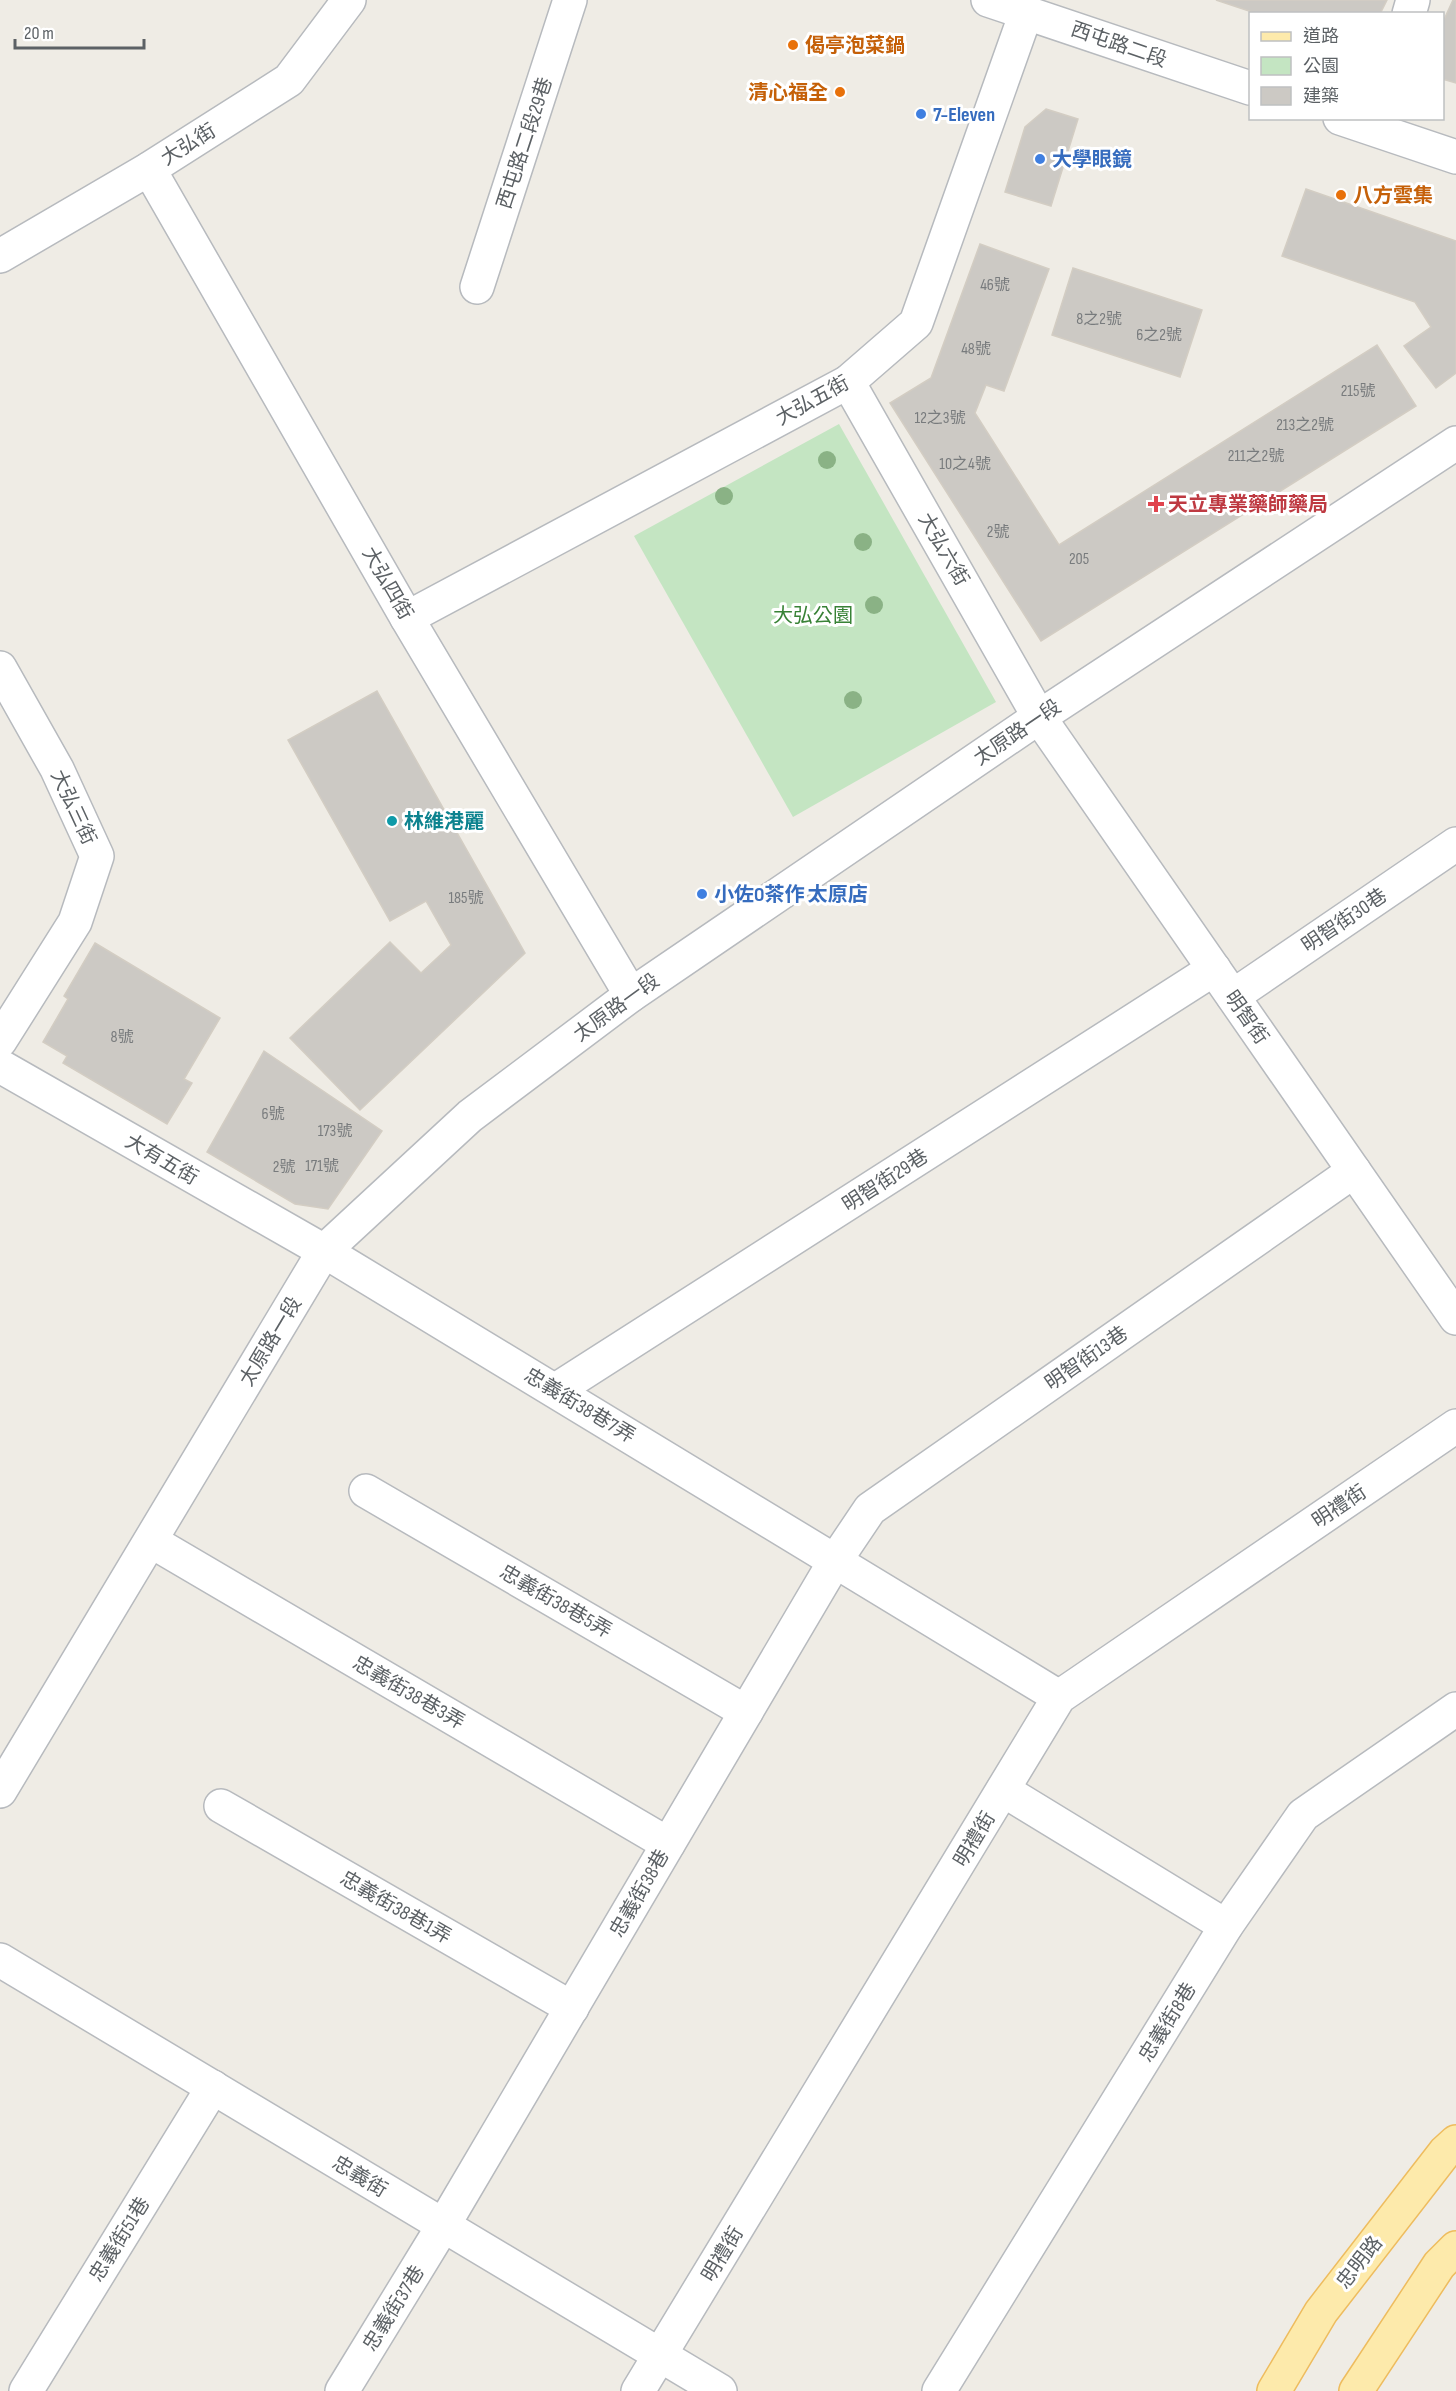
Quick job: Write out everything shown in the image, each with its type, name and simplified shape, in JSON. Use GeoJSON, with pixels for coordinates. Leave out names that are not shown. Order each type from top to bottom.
{"type":"FeatureCollection","features":[{"type":"Feature","properties":{"kind":"main road","name":"忠明路"},"geometry":{"type":"LineString","coordinates":[[1274,2391],[1321,2312],[1445,2152],[1456,2142]]}},
{"type":"Feature","properties":{"kind":"main road"},"geometry":{"type":"LineString","coordinates":[[1356,2391],[1439,2265],[1456,2248]]}},
{"type":"Feature","properties":{"kind":"street","name":"大弘街"},"geometry":{"type":"LineString","coordinates":[[0,256],[149,169],[289,80],[349,0]]}},
{"type":"Feature","properties":{"kind":"street","name":"西屯路二段29巷"},"geometry":{"type":"LineString","coordinates":[[477,287],[570,0]]}},
{"type":"Feature","properties":{"kind":"street","name":"西屯路二段"},"geometry":{"type":"LineString","coordinates":[[988,0],[1249,87]]}},
{"type":"Feature","properties":{"kind":"street","name":"大弘五街"},"geometry":{"type":"LineString","coordinates":[[408,618],[848,382],[916,323],[1026,13]]}},
{"type":"Feature","properties":{"kind":"street"},"geometry":{"type":"LineString","coordinates":[[1351,120],[1374,124],[1456,157]]}},
{"type":"Feature","properties":{"kind":"street","name":"大弘四街"},"geometry":{"type":"LineString","coordinates":[[149,169],[408,618],[631,995]]}},
{"type":"Feature","properties":{"kind":"street","name":"大弘六街"},"geometry":{"type":"LineString","coordinates":[[848,382],[1039,717]]}},
{"type":"Feature","properties":{"kind":"street","name":"太原路一段"},"geometry":{"type":"LineString","coordinates":[[0,1791],[324,1251],[470,1116],[631,995],[1039,717],[1456,443]]}},
{"type":"Feature","properties":{"kind":"street","name":"大弘三街"},"geometry":{"type":"LineString","coordinates":[[0,668],[57,770],[97,856],[75,922],[0,1041]]}},
{"type":"Feature","properties":{"kind":"street","name":"明智街"},"geometry":{"type":"LineString","coordinates":[[1039,717],[1456,1318]]}},
{"type":"Feature","properties":{"kind":"street","name":"明智街30巷"},"geometry":{"type":"LineString","coordinates":[[1233,996],[1456,844]]}},
{"type":"Feature","properties":{"kind":"street","name":"明智街29巷"},"geometry":{"type":"LineString","coordinates":[[556,1390],[1214,969]]}},
{"type":"Feature","properties":{"kind":"street","name":"大有五街"},"geometry":{"type":"LineString","coordinates":[[0,1066],[324,1251]]}},
{"type":"Feature","properties":{"kind":"street","name":"明智街13巷"},"geometry":{"type":"LineString","coordinates":[[835,1561],[870,1509],[1354,1171]]}},
{"type":"Feature","properties":{"kind":"street","name":"忠義街38巷7弄"},"geometry":{"type":"LineString","coordinates":[[324,1251],[1059,1697]]}},
{"type":"Feature","properties":{"kind":"street","name":"明禮街"},"geometry":{"type":"LineString","coordinates":[[639,2391],[1059,1697],[1456,1426]]}},
{"type":"Feature","properties":{"kind":"street","name":"忠義街38巷5弄"},"geometry":{"type":"LineString","coordinates":[[366,1491],[746,1712]]}},
{"type":"Feature","properties":{"kind":"street","name":"忠義街38巷3弄"},"geometry":{"type":"LineString","coordinates":[[150,1541],[668,1844]]}},
{"type":"Feature","properties":{"kind":"street","name":"忠義街38巷"},"geometry":{"type":"LineString","coordinates":[[443,2226],[835,1561]]}},
{"type":"Feature","properties":{"kind":"street","name":"忠義街8巷"},"geometry":{"type":"LineString","coordinates":[[939,2391],[1226,1926],[1303,1815],[1456,1709]]}},
{"type":"Feature","properties":{"kind":"street"},"geometry":{"type":"LineString","coordinates":[[1003,1790],[1226,1926]]}},
{"type":"Feature","properties":{"kind":"street","name":"忠義街38巷1弄"},"geometry":{"type":"LineString","coordinates":[[221,1806],[572,2008]]}},
{"type":"Feature","properties":{"kind":"street","name":"忠義街"},"geometry":{"type":"LineString","coordinates":[[0,1960],[720,2391]]}},
{"type":"Feature","properties":{"kind":"street","name":"忠義街51巷"},"geometry":{"type":"LineString","coordinates":[[26,2391],[213,2087]]}},
{"type":"Feature","properties":{"kind":"street","name":"忠義街37巷"},"geometry":{"type":"LineString","coordinates":[[342,2391],[443,2226]]}},
{"type":"Feature","properties":{"kind":"green space","name":"大弘公園"},"geometry":{"type":"Polygon","coordinates":[[[839,424],[996,702],[793,817],[634,536],[839,424]]]}},
{"type":"Feature","properties":{"kind":"building"},"geometry":{"type":"Polygon","coordinates":[[[1216,0],[1387,0],[1381,12],[1252,12],[1216,0]]]}},
{"type":"Feature","properties":{"kind":"building"},"geometry":{"type":"Polygon","coordinates":[[[1453,0],[1456,0],[1456,83],[1444,80],[1444,20],[1453,0]]]}},
{"type":"Feature","properties":{"kind":"building","name":"大學眼鏡"},"geometry":{"type":"Polygon","coordinates":[[[1046,109],[1078,119],[1051,206],[1005,192],[1025,127],[1046,109]]]}},
{"type":"Feature","properties":{"kind":"building"},"geometry":{"type":"Polygon","coordinates":[[[1306,189],[1456,241],[1456,373],[1436,388],[1404,346],[1431,327],[1415,302],[1282,256],[1306,189]]]}},
{"type":"Feature","properties":{"kind":"building"},"geometry":{"type":"Polygon","coordinates":[[[980,244],[1049,269],[1004,391],[986,385],[975,413],[1059,545],[1377,345],[1416,406],[1041,641],[890,403],[931,378],[980,244]]]}},
{"type":"Feature","properties":{"kind":"building"},"geometry":{"type":"Polygon","coordinates":[[[1073,268],[1202,310],[1180,377],[1052,335],[1073,268]]]}},
{"type":"Feature","properties":{"kind":"building","name":"林維港麗"},"geometry":{"type":"Polygon","coordinates":[[[377,691],[525,953],[360,1110],[290,1038],[390,942],[421,973],[451,945],[426,901],[390,921],[288,740],[377,691]]]}},
{"type":"Feature","properties":{"kind":"building"},"geometry":{"type":"Polygon","coordinates":[[[95,943],[220,1018],[184,1079],[192,1083],[167,1124],[63,1063],[67,1056],[43,1042],[68,999],[64,996],[95,943]]]}},
{"type":"Feature","properties":{"kind":"building"},"geometry":{"type":"Polygon","coordinates":[[[264,1051],[382,1131],[328,1209],[295,1204],[207,1152],[264,1051]]]}},
{"type":"Feature","properties":{"kind":"place","name":"偈亭泡菜鍋"},"geometry":{"type":"Point","coordinates":[793,45]}},
{"type":"Feature","properties":{"kind":"place","name":"清心福全"},"geometry":{"type":"Point","coordinates":[840,92]}},
{"type":"Feature","properties":{"kind":"place","name":"7-Eleven"},"geometry":{"type":"Point","coordinates":[921,114]}},
{"type":"Feature","properties":{"kind":"place","name":"大學眼鏡"},"geometry":{"type":"Point","coordinates":[1040,159]}},
{"type":"Feature","properties":{"kind":"place","name":"八方雲集"},"geometry":{"type":"Point","coordinates":[1341,195]}},
{"type":"Feature","properties":{"kind":"place","name":"天立專業藥師藥局"},"geometry":{"type":"Point","coordinates":[1156,504]}},
{"type":"Feature","properties":{"kind":"place","name":"林維港麗"},"geometry":{"type":"Point","coordinates":[392,821]}},
{"type":"Feature","properties":{"kind":"place","name":"小佐O茶作 太原店"},"geometry":{"type":"Point","coordinates":[702,894]}}]}
